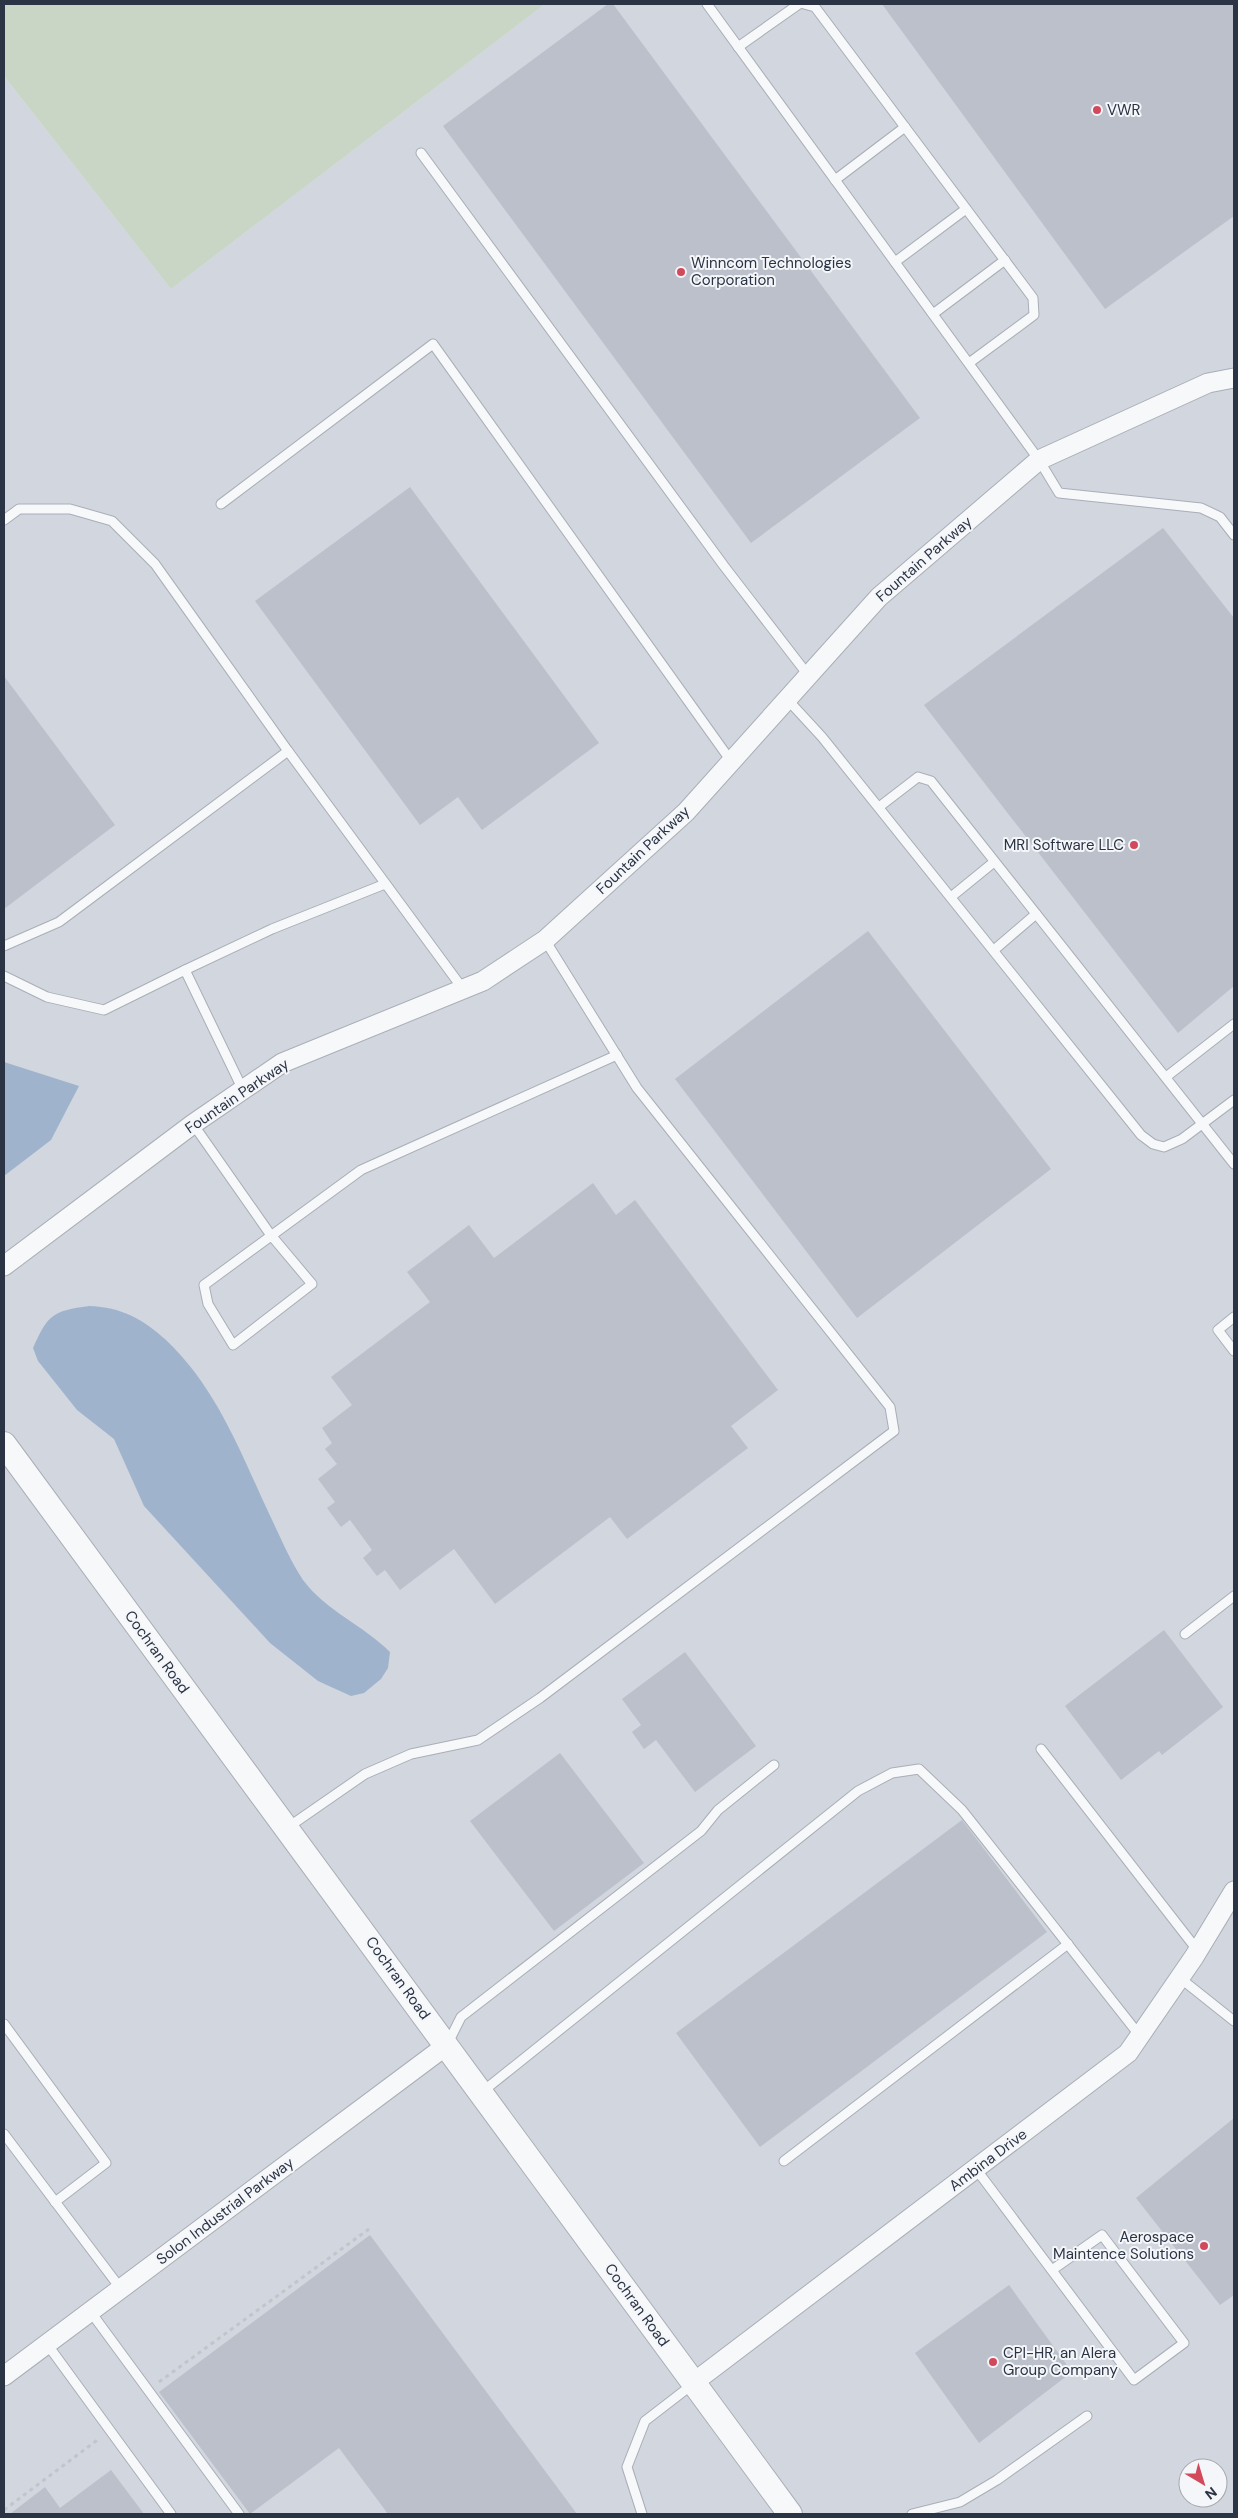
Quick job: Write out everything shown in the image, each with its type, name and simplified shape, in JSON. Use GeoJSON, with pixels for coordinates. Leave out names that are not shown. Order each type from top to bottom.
{"type":"FeatureCollection","features":[{"type":"Feature","properties":{"kind":"street","name":"Fountain Parkway"},"geometry":{"type":"LineString","coordinates":[[4,1266],[193,1124],[282,1063],[483,981],[545,940],[686,812],[879,597],[1039,460],[1208,382],[1234,378]]}},
{"type":"Feature","properties":{"kind":"street","name":"Cochran Road"},"geometry":{"type":"LineString","coordinates":[[4,1444],[790,2514]]}},
{"type":"Feature","properties":{"kind":"street","name":"Ambina Drive"},"geometry":{"type":"LineString","coordinates":[[693,2383],[1128,2054],[1198,1951],[1234,1891]]}},
{"type":"Feature","properties":{"kind":"street","name":"Solon Industrial Parkway"},"geometry":{"type":"LineString","coordinates":[[4,2376],[447,2045]]}},
{"type":"Feature","properties":{"kind":"lane"},"geometry":{"type":"LineString","coordinates":[[707,4],[1039,460],[1059,492],[1201,508],[1220,517],[1234,535]]}},
{"type":"Feature","properties":{"kind":"lane"},"geometry":{"type":"LineString","coordinates":[[738,47],[799,4]]}},
{"type":"Feature","properties":{"kind":"lane"},"geometry":{"type":"LineString","coordinates":[[804,4],[815,7],[1034,298],[1034,315],[969,363]]}},
{"type":"Feature","properties":{"kind":"lane"},"geometry":{"type":"LineString","coordinates":[[835,180],[905,127]]}},
{"type":"Feature","properties":{"kind":"lane"},"geometry":{"type":"LineString","coordinates":[[421,152],[724,566],[808,675]]}},
{"type":"Feature","properties":{"kind":"lane"},"geometry":{"type":"LineString","coordinates":[[895,262],[966,209]]}},
{"type":"Feature","properties":{"kind":"lane"},"geometry":{"type":"LineString","coordinates":[[933,314],[1005,260]]}},
{"type":"Feature","properties":{"kind":"lane"},"geometry":{"type":"LineString","coordinates":[[221,504],[433,344],[731,761]]}},
{"type":"Feature","properties":{"kind":"lane"},"geometry":{"type":"LineString","coordinates":[[4,520],[19,509],[70,509],[112,521],[155,564],[288,751],[463,989]]}},
{"type":"Feature","properties":{"kind":"lane"},"geometry":{"type":"LineString","coordinates":[[787,699],[822,737],[879,807],[1141,1135],[1152,1144],[1164,1147],[1182,1139],[1234,1100]]}},
{"type":"Feature","properties":{"kind":"lane"},"geometry":{"type":"LineString","coordinates":[[4,946],[59,922],[288,751]]}},
{"type":"Feature","properties":{"kind":"lane"},"geometry":{"type":"LineString","coordinates":[[879,807],[918,777],[931,781],[1234,1164]]}},
{"type":"Feature","properties":{"kind":"lane"},"geometry":{"type":"LineString","coordinates":[[951,896],[994,862]]}},
{"type":"Feature","properties":{"kind":"lane"},"geometry":{"type":"LineString","coordinates":[[4,976],[47,998],[104,1010],[272,929],[385,884]]}},
{"type":"Feature","properties":{"kind":"lane"},"geometry":{"type":"LineString","coordinates":[[994,950],[1036,914]]}},
{"type":"Feature","properties":{"kind":"lane"},"geometry":{"type":"LineString","coordinates":[[287,1828],[365,1774],[411,1754],[478,1740],[540,1698],[894,1431],[890,1407],[637,1088],[545,940]]}},
{"type":"Feature","properties":{"kind":"lane"},"geometry":{"type":"LineString","coordinates":[[185,970],[243,1090]]}},
{"type":"Feature","properties":{"kind":"lane"},"geometry":{"type":"LineString","coordinates":[[1166,1077],[1234,1024]]}},
{"type":"Feature","properties":{"kind":"lane"},"geometry":{"type":"LineString","coordinates":[[193,1124],[270,1234],[312,1284],[233,1345],[208,1304],[204,1285],[270,1234],[361,1170],[617,1055]]}},
{"type":"Feature","properties":{"kind":"lane"},"geometry":{"type":"LineString","coordinates":[[1234,1317],[1218,1330],[1234,1351]]}},
{"type":"Feature","properties":{"kind":"lane"},"geometry":{"type":"LineString","coordinates":[[1185,1634],[1234,1596]]}},
{"type":"Feature","properties":{"kind":"lane"},"geometry":{"type":"LineString","coordinates":[[1041,1749],[1198,1951]]}},
{"type":"Feature","properties":{"kind":"lane"},"geometry":{"type":"LineString","coordinates":[[447,2045],[461,2017],[701,1831],[718,1810],[774,1765]]}},
{"type":"Feature","properties":{"kind":"lane"},"geometry":{"type":"LineString","coordinates":[[481,2092],[858,1791],[892,1773],[919,1769],[962,1810],[1140,2036]]}},
{"type":"Feature","properties":{"kind":"lane"},"geometry":{"type":"LineString","coordinates":[[784,2161],[1068,1944]]}},
{"type":"Feature","properties":{"kind":"lane"},"geometry":{"type":"LineString","coordinates":[[1180,1978],[1234,2021]]}},
{"type":"Feature","properties":{"kind":"lane"},"geometry":{"type":"LineString","coordinates":[[4,2024],[106,2163],[55,2202]]}},
{"type":"Feature","properties":{"kind":"lane"},"geometry":{"type":"LineString","coordinates":[[4,2134],[120,2289]]}},
{"type":"Feature","properties":{"kind":"lane"},"geometry":{"type":"LineString","coordinates":[[976,2169],[1134,2380],[1184,2343],[1102,2235],[1052,2270]]}},
{"type":"Feature","properties":{"kind":"lane"},"geometry":{"type":"LineString","coordinates":[[90,2311],[239,2514]]}},
{"type":"Feature","properties":{"kind":"lane"},"geometry":{"type":"LineString","coordinates":[[47,2344],[171,2514]]}},
{"type":"Feature","properties":{"kind":"lane"},"geometry":{"type":"LineString","coordinates":[[642,2514],[627,2467],[645,2421],[693,2383]]}},
{"type":"Feature","properties":{"kind":"lane"},"geometry":{"type":"LineString","coordinates":[[912,2514],[960,2502],[997,2480],[1087,2416]]}},
{"type":"Feature","properties":{"kind":"path"},"geometry":{"type":"LineString","coordinates":[[148,2390],[369,2229]]}},
{"type":"Feature","properties":{"kind":"path"},"geometry":{"type":"LineString","coordinates":[[4,2510],[110,2431]]}},
{"type":"Feature","properties":{"kind":"shaded area"},"geometry":{"type":"Polygon","coordinates":[[[545,4],[1234,4],[1234,2514],[4,2514],[4,76],[171,289],[545,4]]]}},
{"type":"Feature","properties":{"kind":"green space"},"geometry":{"type":"Polygon","coordinates":[[[4,4],[545,4],[171,289],[4,76],[4,4]]]}},
{"type":"Feature","properties":{"kind":"water"},"geometry":{"type":"Polygon","coordinates":[[[4,1062],[79,1086],[51,1140],[4,1176],[4,1062]]]}},
{"type":"Feature","properties":{"kind":"water"},"geometry":{"type":"Polygon","coordinates":[[[89,1306],[121,1312],[149,1326],[185,1360],[201,1381],[228,1426],[287,1551],[303,1580],[322,1601],[390,1652],[388,1668],[381,1679],[364,1693],[351,1696],[318,1681],[270,1643],[144,1506],[114,1439],[77,1410],[38,1361],[33,1348],[48,1321],[53,1316],[67,1310],[89,1306]]]}},
{"type":"Feature","properties":{"kind":"building","name":"Winncom Technologies Corporation"},"geometry":{"type":"Polygon","coordinates":[[[608,4],[613,4],[920,418],[751,543],[443,126],[608,4]]]}},
{"type":"Feature","properties":{"kind":"building","name":"VWR"},"geometry":{"type":"Polygon","coordinates":[[[882,4],[1234,4],[1234,216],[1105,309],[882,4]]]}},
{"type":"Feature","properties":{"kind":"building"},"geometry":{"type":"Polygon","coordinates":[[[410,487],[599,743],[482,830],[458,797],[420,825],[255,601],[410,487]]]}},
{"type":"Feature","properties":{"kind":"building","name":"MRI Software LLC"},"geometry":{"type":"Polygon","coordinates":[[[1163,528],[1234,618],[1234,986],[1178,1033],[924,705],[1163,528]]]}},
{"type":"Feature","properties":{"kind":"building"},"geometry":{"type":"Polygon","coordinates":[[[4,676],[115,825],[4,909],[4,676]]]}},
{"type":"Feature","properties":{"kind":"building"},"geometry":{"type":"Polygon","coordinates":[[[868,931],[1051,1169],[857,1318],[675,1079],[868,931]]]}},
{"type":"Feature","properties":{"kind":"building"},"geometry":{"type":"Polygon","coordinates":[[[593,1183],[616,1215],[635,1200],[778,1390],[731,1426],[748,1448],[627,1539],[610,1517],[495,1604],[454,1549],[400,1590],[385,1570],[377,1576],[363,1558],[372,1550],[350,1520],[341,1527],[327,1508],[335,1502],[318,1479],[337,1464],[325,1449],[332,1443],[322,1428],[352,1405],[331,1377],[430,1302],[407,1272],[469,1225],[494,1258],[593,1183]]]}},
{"type":"Feature","properties":{"kind":"building"},"geometry":{"type":"Polygon","coordinates":[[[1164,1630],[1223,1707],[1162,1755],[1159,1751],[1121,1780],[1065,1706],[1164,1630]]]}},
{"type":"Feature","properties":{"kind":"building"},"geometry":{"type":"Polygon","coordinates":[[[685,1652],[756,1746],[695,1792],[656,1740],[644,1749],[632,1732],[641,1725],[622,1699],[685,1652]]]}},
{"type":"Feature","properties":{"kind":"building"},"geometry":{"type":"Polygon","coordinates":[[[560,1753],[644,1863],[554,1931],[470,1821],[560,1753]]]}},
{"type":"Feature","properties":{"kind":"building"},"geometry":{"type":"Polygon","coordinates":[[[962,1820],[1047,1932],[760,2147],[676,2033],[962,1820]]]}},
{"type":"Feature","properties":{"kind":"building","name":"Aerospace Maintence Solutions"},"geometry":{"type":"Polygon","coordinates":[[[1234,2118],[1234,2295],[1220,2305],[1136,2198],[1234,2118]]]}},
{"type":"Feature","properties":{"kind":"building"},"geometry":{"type":"Polygon","coordinates":[[[370,2235],[577,2514],[388,2514],[339,2448],[250,2514],[159,2392],[370,2235]]]}},
{"type":"Feature","properties":{"kind":"building","name":"CPI-HR, an Alera Group Company"},"geometry":{"type":"Polygon","coordinates":[[[1009,2285],[1072,2372],[979,2443],[915,2353],[1009,2285]]]}},
{"type":"Feature","properties":{"kind":"building"},"geometry":{"type":"Polygon","coordinates":[[[111,2470],[144,2514],[10,2514],[45,2487],[60,2508],[111,2470]]]}},
{"type":"Feature","properties":{"kind":"place","name":"VWR"},"geometry":{"type":"Point","coordinates":[1097,110]}},
{"type":"Feature","properties":{"kind":"place","name":"Winncom Technologies Corporation"},"geometry":{"type":"Point","coordinates":[681,272]}},
{"type":"Feature","properties":{"kind":"place","name":"MRI Software LLC"},"geometry":{"type":"Point","coordinates":[1134,845]}},
{"type":"Feature","properties":{"kind":"place","name":"Aerospace Maintence Solutions"},"geometry":{"type":"Point","coordinates":[1204,2246]}},
{"type":"Feature","properties":{"kind":"place","name":"CPI-HR, an Alera Group Company"},"geometry":{"type":"Point","coordinates":[993,2362]}}]}
